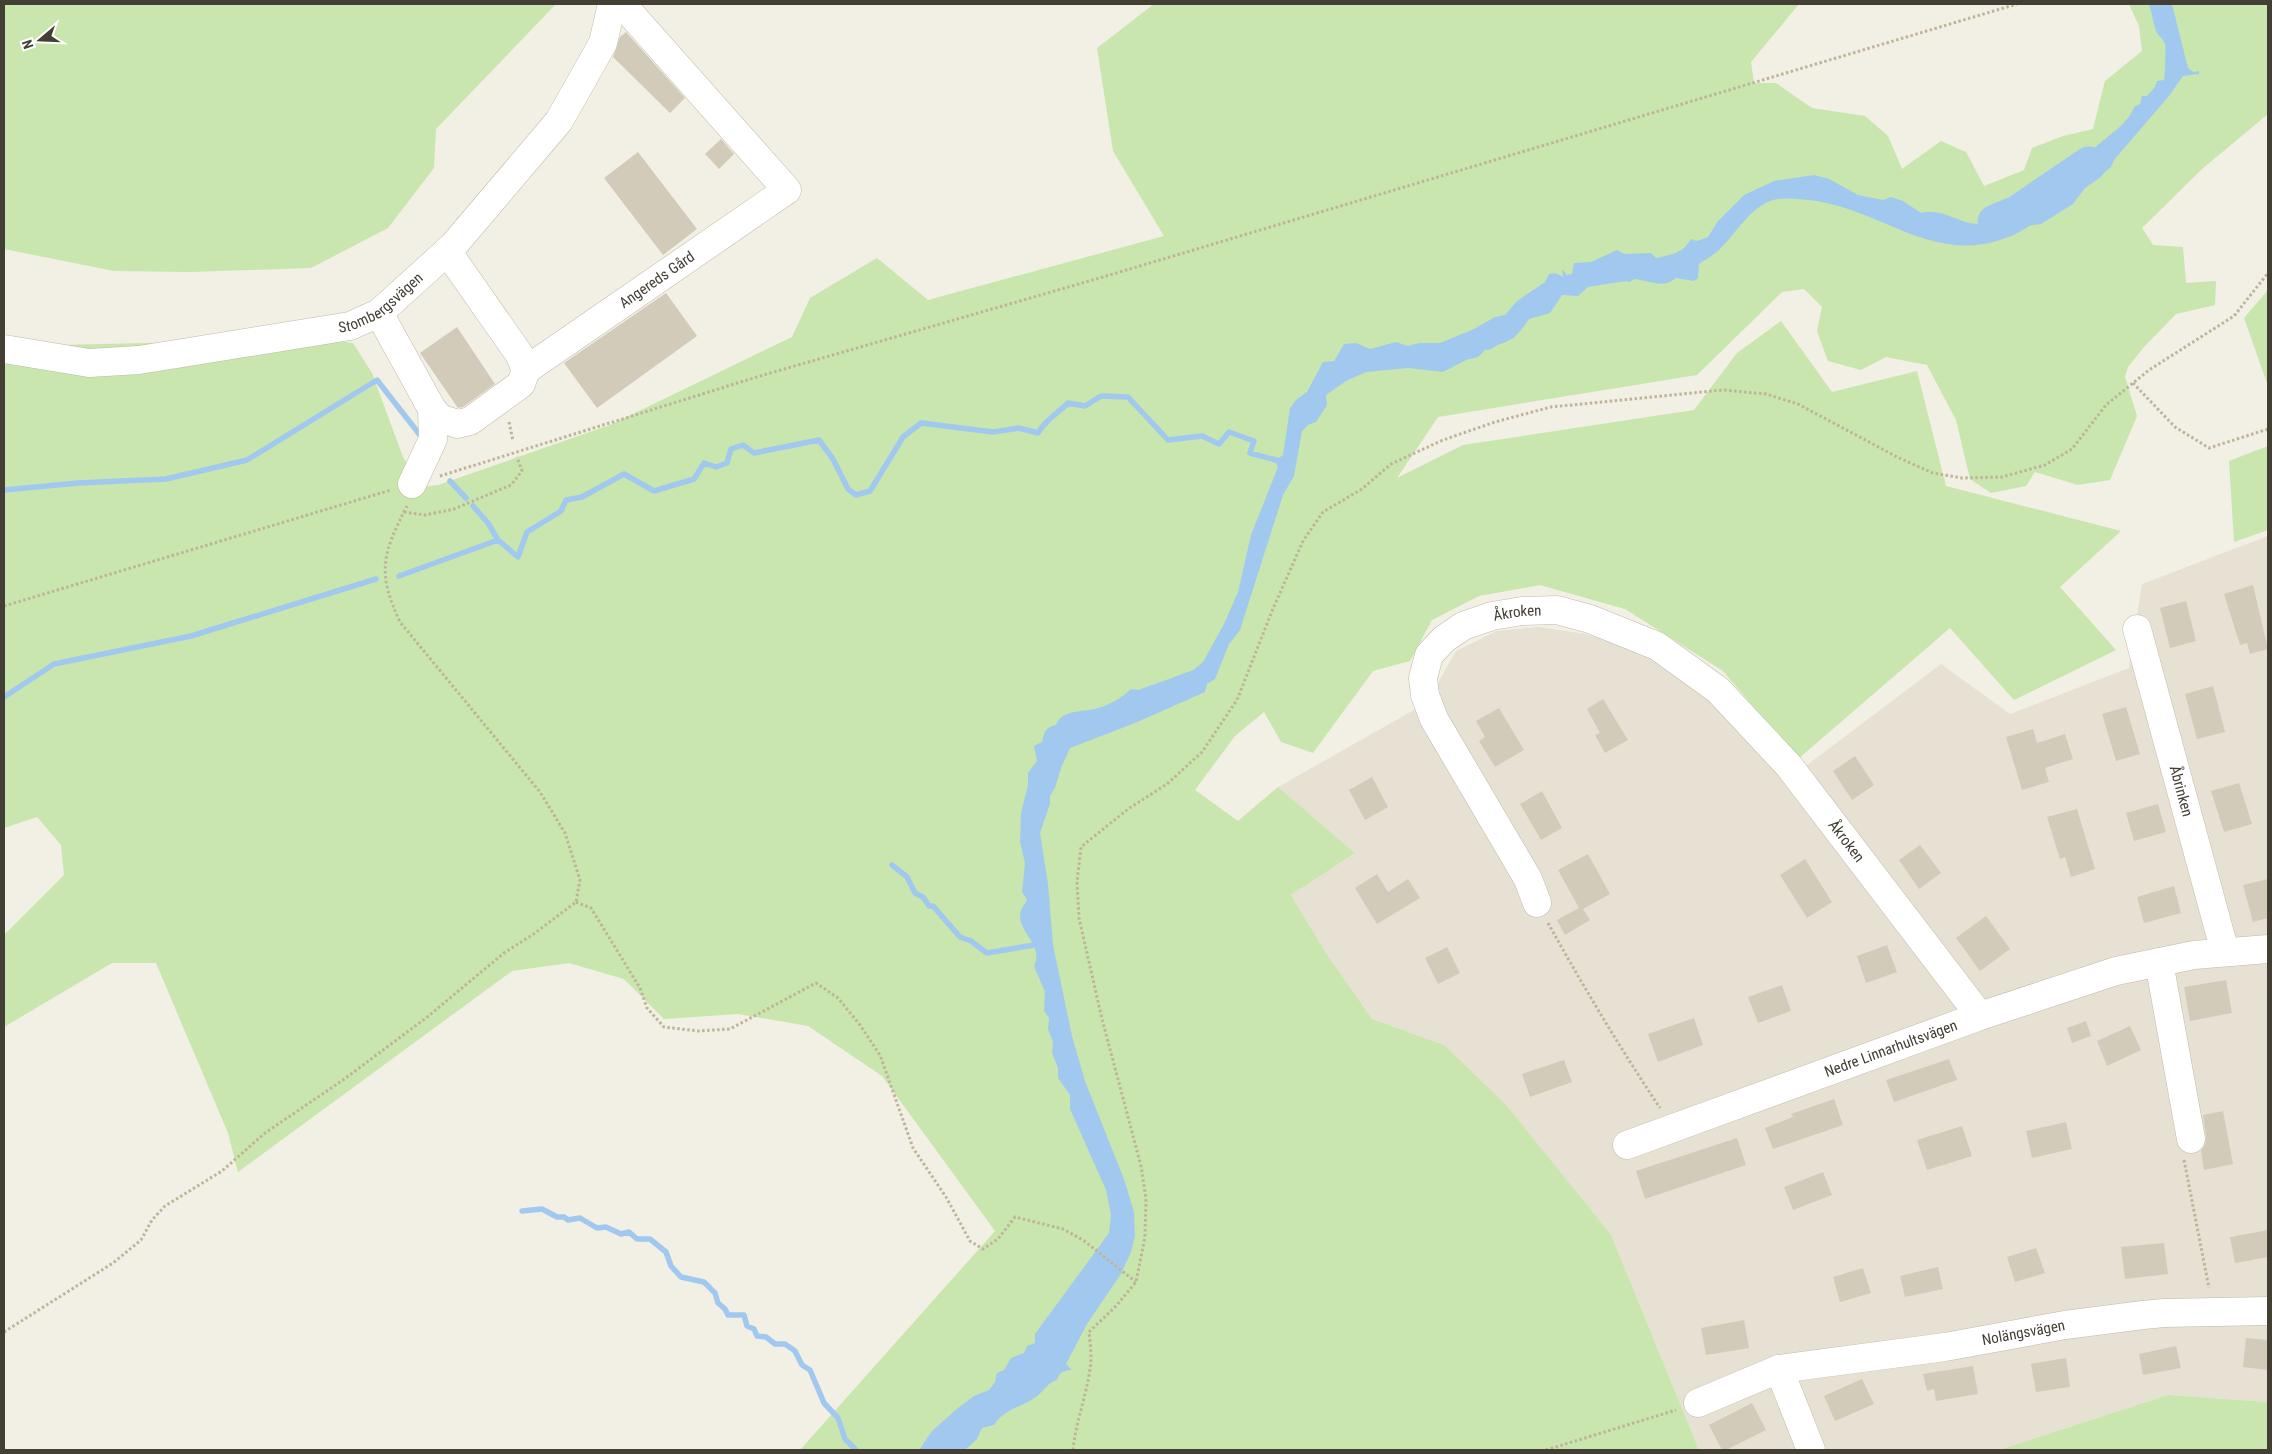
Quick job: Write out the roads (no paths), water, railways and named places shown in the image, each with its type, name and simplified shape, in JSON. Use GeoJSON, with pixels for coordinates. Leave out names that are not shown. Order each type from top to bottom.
{"type":"FeatureCollection","features":[{"type":"Feature","properties":{"kind":"street","name":"Stombergsvägen"},"geometry":{"type":"LineString","coordinates":[[4,349],[89,363],[139,360],[350,326],[379,312],[447,251],[559,121],[603,43],[612,4]]}},
{"type":"Feature","properties":{"kind":"street","name":"Angereds Gård"},"geometry":{"type":"LineString","coordinates":[[379,312],[432,409],[441,419],[458,424],[470,421],[521,384],[526,370],[787,190],[622,4]]}},
{"type":"Feature","properties":{"kind":"street"},"geometry":{"type":"LineString","coordinates":[[447,251],[519,354],[526,370]]}},
{"type":"Feature","properties":{"kind":"street"},"geometry":{"type":"LineString","coordinates":[[412,484],[433,439],[432,409]]}},
{"type":"Feature","properties":{"kind":"street","name":"Åkroken"},"geometry":{"type":"LineString","coordinates":[[1537,903],[1528,879],[1434,719],[1425,695],[1423,678],[1429,655],[1444,639],[1463,626],[1492,616],[1522,611],[1557,610],[1590,619],[1656,646],[1718,690],[1789,766],[1980,1016]]}},
{"type":"Feature","properties":{"kind":"street","name":"Åbrinken"},"geometry":{"type":"LineString","coordinates":[[2137,629],[2225,952]]}},
{"type":"Feature","properties":{"kind":"street","name":"Nedre Linnarhultsvägen"},"geometry":{"type":"LineString","coordinates":[[1627,1144],[1980,1016],[2116,971],[2225,952],[2268,949]]}},
{"type":"Feature","properties":{"kind":"street"},"geometry":{"type":"LineString","coordinates":[[2159,962],[2191,1139]]}},
{"type":"Feature","properties":{"kind":"street","name":"Nolängsvägen"},"geometry":{"type":"LineString","coordinates":[[1698,1403],[1779,1369],[1944,1347],[2066,1325],[2143,1315],[2174,1312],[2268,1311]]}},
{"type":"Feature","properties":{"kind":"street"},"geometry":{"type":"LineString","coordinates":[[1779,1369],[1811,1450]]}},
{"type":"Feature","properties":{"kind":"water"},"geometry":{"type":"Polygon","coordinates":[[[2149,4],[2172,4],[2188,68],[2193,72],[2199,71],[2199,74],[2183,76],[2169,96],[2114,160],[2111,167],[2085,188],[2073,204],[2041,224],[2027,226],[2018,233],[2000,240],[1974,245],[1950,244],[1926,239],[1833,204],[1795,199],[1773,200],[1750,215],[1718,251],[1699,264],[1698,278],[1694,281],[1676,278],[1662,284],[1635,279],[1629,282],[1588,287],[1578,296],[1562,295],[1550,313],[1529,319],[1518,334],[1508,341],[1485,350],[1478,357],[1466,360],[1443,372],[1408,368],[1366,372],[1346,381],[1326,395],[1327,405],[1316,422],[1308,425],[1302,431],[1294,476],[1283,495],[1240,630],[1229,644],[1215,679],[1207,684],[1205,692],[1135,723],[1070,748],[1055,788],[1050,796],[1050,804],[1040,833],[1048,884],[1053,945],[1072,1036],[1085,1081],[1124,1179],[1134,1212],[1135,1236],[1131,1252],[1121,1274],[1087,1324],[1066,1364],[1072,1370],[1062,1372],[1057,1380],[1048,1385],[1036,1397],[1003,1415],[994,1425],[982,1428],[977,1439],[965,1450],[919,1450],[932,1431],[958,1408],[974,1396],[989,1390],[995,1382],[997,1373],[1004,1370],[1011,1358],[1024,1353],[1027,1346],[1035,1343],[1035,1334],[1109,1233],[1111,1215],[1106,1190],[1070,1109],[1070,1095],[1058,1078],[1058,1068],[1052,1053],[1053,1042],[1048,1029],[1049,1018],[1044,1011],[1045,992],[1034,966],[1036,951],[1020,917],[1021,910],[1027,900],[1022,892],[1025,863],[1020,842],[1021,813],[1028,785],[1028,773],[1037,761],[1034,746],[1042,742],[1043,736],[1049,727],[1056,725],[1063,716],[1069,713],[1105,706],[1131,689],[1138,690],[1172,678],[1193,670],[1203,662],[1224,624],[1238,592],[1251,535],[1278,467],[1275,461],[1283,455],[1290,408],[1296,400],[1307,392],[1323,362],[1334,361],[1344,344],[1356,343],[1370,349],[1396,342],[1408,346],[1419,343],[1440,343],[1474,329],[1495,317],[1505,315],[1517,301],[1545,282],[1549,274],[1555,273],[1563,277],[1562,269],[1567,275],[1572,274],[1574,263],[1591,262],[1617,250],[1625,254],[1651,253],[1656,258],[1676,253],[1684,248],[1691,239],[1697,241],[1708,237],[1718,221],[1744,195],[1774,181],[1814,175],[1829,179],[1858,195],[1883,200],[1891,197],[1903,201],[1921,213],[1942,213],[1971,223],[1991,222],[2002,215],[2050,195],[2051,183],[2063,180],[2081,165],[2096,146],[2124,123],[2134,107],[2140,104],[2142,96],[2147,96],[2155,87],[2157,81],[2164,80],[2165,44],[2156,31],[2149,4]]]}},
{"type":"Feature","properties":{"kind":"waterway"},"geometry":{"type":"LineString","coordinates":[[1995,222],[2017,213],[2089,164]]}},
{"type":"Feature","properties":{"kind":"waterway"},"geometry":{"type":"LineString","coordinates":[[4,490],[78,483],[166,479],[247,460],[377,380],[420,435]]}},
{"type":"Feature","properties":{"kind":"waterway"},"geometry":{"type":"LineString","coordinates":[[399,576],[498,540],[518,557],[527,532],[561,511],[566,500],[582,497],[624,474],[654,491],[694,479],[704,463],[716,467],[727,463],[731,449],[743,445],[754,453],[819,440],[833,459],[848,489],[856,495],[870,491],[903,437],[921,423],[993,432],[1019,428],[1038,433],[1048,420],[1068,403],[1085,406],[1101,396],[1128,397],[1168,440],[1202,436],[1219,444],[1229,432],[1254,441],[1250,453],[1283,462]]}},
{"type":"Feature","properties":{"kind":"waterway"},"geometry":{"type":"LineString","coordinates":[[450,481],[466,498]]}},
{"type":"Feature","properties":{"kind":"waterway"},"geometry":{"type":"LineString","coordinates":[[473,506],[488,523],[498,540]]}},
{"type":"Feature","properties":{"kind":"waterway"},"geometry":{"type":"LineString","coordinates":[[4,697],[54,664],[191,636],[376,579]]}},
{"type":"Feature","properties":{"kind":"waterway"},"geometry":{"type":"LineString","coordinates":[[892,865],[907,877],[915,893],[923,897],[929,906],[933,906],[960,937],[971,941],[987,953],[1040,944]]}},
{"type":"Feature","properties":{"kind":"waterway"},"geometry":{"type":"LineString","coordinates":[[522,1211],[542,1209],[557,1217],[564,1217],[568,1220],[580,1218],[597,1228],[606,1227],[621,1234],[629,1232],[637,1239],[650,1239],[666,1252],[671,1266],[681,1277],[704,1282],[715,1293],[718,1303],[725,1309],[728,1315],[744,1315],[747,1326],[754,1329],[757,1336],[766,1337],[775,1344],[785,1344],[795,1351],[802,1365],[810,1370],[824,1403],[838,1418],[845,1439],[856,1450]]}}]}
